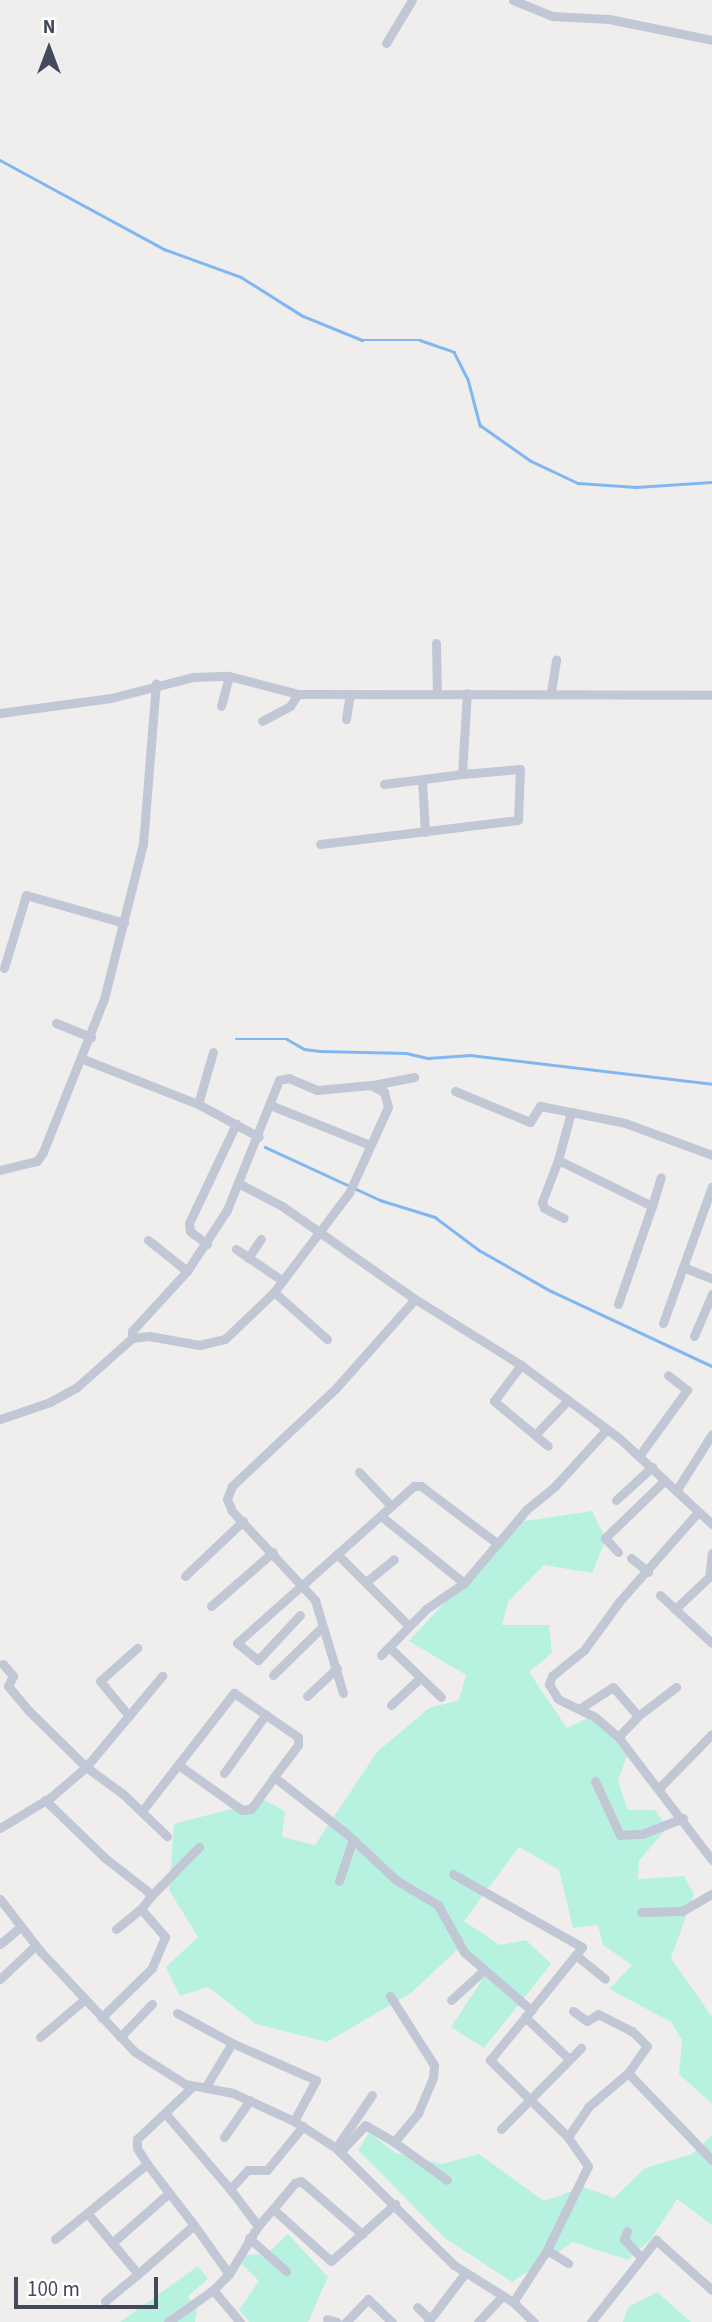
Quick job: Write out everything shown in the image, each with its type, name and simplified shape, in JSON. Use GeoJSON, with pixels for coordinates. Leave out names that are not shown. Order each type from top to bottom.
{"type":"FeatureCollection","features":[{"type":"Feature","properties":{"kind":"street"},"geometry":{"type":"LineString","coordinates":[[386,43],[412,0]]}},
{"type":"Feature","properties":{"kind":"street"},"geometry":{"type":"LineString","coordinates":[[513,0],[552,16],[609,19],[712,40]]}},
{"type":"Feature","properties":{"kind":"street"},"geometry":{"type":"LineString","coordinates":[[436,643],[437,693]]}},
{"type":"Feature","properties":{"kind":"street"},"geometry":{"type":"LineString","coordinates":[[551,692],[556,659]]}},
{"type":"Feature","properties":{"kind":"street"},"geometry":{"type":"LineString","coordinates":[[0,713],[111,698],[156,684],[229,676],[298,694],[551,692],[712,695]]}},
{"type":"Feature","properties":{"kind":"street"},"geometry":{"type":"LineString","coordinates":[[221,706],[229,676]]}},
{"type":"Feature","properties":{"kind":"street"},"geometry":{"type":"LineString","coordinates":[[0,1170],[40,1157],[83,1059],[124,923],[149,808],[156,684]]}},
{"type":"Feature","properties":{"kind":"street"},"geometry":{"type":"LineString","coordinates":[[462,775],[467,693]]}},
{"type":"Feature","properties":{"kind":"street"},"geometry":{"type":"LineString","coordinates":[[262,721],[290,706],[298,694]]}},
{"type":"Feature","properties":{"kind":"street"},"geometry":{"type":"LineString","coordinates":[[346,719],[350,694]]}},
{"type":"Feature","properties":{"kind":"street"},"geometry":{"type":"LineString","coordinates":[[320,844],[517,820],[520,769],[384,783]]}},
{"type":"Feature","properties":{"kind":"street"},"geometry":{"type":"LineString","coordinates":[[422,780],[425,832]]}},
{"type":"Feature","properties":{"kind":"street"},"geometry":{"type":"LineString","coordinates":[[4,968],[26,895],[124,923]]}},
{"type":"Feature","properties":{"kind":"street"},"geometry":{"type":"LineString","coordinates":[[56,1023],[90,1037]]}},
{"type":"Feature","properties":{"kind":"street"},"geometry":{"type":"LineString","coordinates":[[198,1104],[214,1052]]}},
{"type":"Feature","properties":{"kind":"street"},"geometry":{"type":"LineString","coordinates":[[83,1059],[198,1104],[259,1137]]}},
{"type":"Feature","properties":{"kind":"street"},"geometry":{"type":"LineString","coordinates":[[132,1338],[132,1331],[187,1271],[206,1244],[240,1184],[283,1078],[317,1090],[371,1086],[414,1077]]}},
{"type":"Feature","properties":{"kind":"street"},"geometry":{"type":"LineString","coordinates":[[0,1419],[50,1402],[77,1387],[132,1338],[149,1336],[186,1345],[212,1345],[225,1339],[274,1292],[280,1279],[349,1193],[389,1101],[384,1092],[371,1086]]}},
{"type":"Feature","properties":{"kind":"street"},"geometry":{"type":"LineString","coordinates":[[455,1091],[530,1122],[540,1107],[571,1112],[625,1123],[712,1155]]}},
{"type":"Feature","properties":{"kind":"street"},"geometry":{"type":"LineString","coordinates":[[270,1105],[370,1145]]}},
{"type":"Feature","properties":{"kind":"street"},"geometry":{"type":"LineString","coordinates":[[564,1218],[542,1206],[571,1112]]}},
{"type":"Feature","properties":{"kind":"street"},"geometry":{"type":"LineString","coordinates":[[206,1244],[190,1231],[189,1223],[236,1124]]}},
{"type":"Feature","properties":{"kind":"street"},"geometry":{"type":"LineString","coordinates":[[558,1160],[652,1206]]}},
{"type":"Feature","properties":{"kind":"street"},"geometry":{"type":"LineString","coordinates":[[618,1304],[661,1177]]}},
{"type":"Feature","properties":{"kind":"street"},"geometry":{"type":"LineString","coordinates":[[240,1184],[321,1231],[415,1299],[521,1365],[607,1429],[712,1524]]}},
{"type":"Feature","properties":{"kind":"street"},"geometry":{"type":"LineString","coordinates":[[663,1323],[712,1186]]}},
{"type":"Feature","properties":{"kind":"street"},"geometry":{"type":"LineString","coordinates":[[248,1258],[261,1239]]}},
{"type":"Feature","properties":{"kind":"street"},"geometry":{"type":"LineString","coordinates":[[148,1240],[187,1271]]}},
{"type":"Feature","properties":{"kind":"street"},"geometry":{"type":"LineString","coordinates":[[236,1249],[280,1279]]}},
{"type":"Feature","properties":{"kind":"street"},"geometry":{"type":"LineString","coordinates":[[683,1267],[712,1279]]}},
{"type":"Feature","properties":{"kind":"street"},"geometry":{"type":"LineString","coordinates":[[274,1292],[327,1339]]}},
{"type":"Feature","properties":{"kind":"street"},"geometry":{"type":"LineString","coordinates":[[694,1336],[712,1294]]}},
{"type":"Feature","properties":{"kind":"street"},"geometry":{"type":"LineString","coordinates":[[343,1693],[315,1600],[229,1506],[232,1486],[345,1379],[415,1299]]}},
{"type":"Feature","properties":{"kind":"street"},"geometry":{"type":"LineString","coordinates":[[521,1365],[493,1398],[548,1446]]}},
{"type":"Feature","properties":{"kind":"street"},"geometry":{"type":"LineString","coordinates":[[639,1456],[687,1390],[668,1375]]}},
{"type":"Feature","properties":{"kind":"street"},"geometry":{"type":"LineString","coordinates":[[534,1436],[568,1400]]}},
{"type":"Feature","properties":{"kind":"street"},"geometry":{"type":"LineString","coordinates":[[381,1655],[409,1626],[464,1583],[607,1429]]}},
{"type":"Feature","properties":{"kind":"street"},"geometry":{"type":"LineString","coordinates":[[676,1491],[712,1434]]}},
{"type":"Feature","properties":{"kind":"street"},"geometry":{"type":"LineString","coordinates":[[615,1500],[652,1467]]}},
{"type":"Feature","properties":{"kind":"street"},"geometry":{"type":"LineString","coordinates":[[359,1472],[391,1506]]}},
{"type":"Feature","properties":{"kind":"street"},"geometry":{"type":"LineString","coordinates":[[618,1552],[605,1538],[665,1480]]}},
{"type":"Feature","properties":{"kind":"street"},"geometry":{"type":"LineString","coordinates":[[300,1615],[258,1660],[237,1643],[414,1486],[421,1486],[498,1544]]}},
{"type":"Feature","properties":{"kind":"street"},"geometry":{"type":"LineString","coordinates":[[698,1512],[583,1650],[549,1680],[552,1693],[618,1737],[660,1787],[712,1860]]}},
{"type":"Feature","properties":{"kind":"street"},"geometry":{"type":"LineString","coordinates":[[381,1516],[464,1583]]}},
{"type":"Feature","properties":{"kind":"street"},"geometry":{"type":"LineString","coordinates":[[185,1576],[243,1521]]}},
{"type":"Feature","properties":{"kind":"street"},"geometry":{"type":"LineString","coordinates":[[211,1606],[273,1552]]}},
{"type":"Feature","properties":{"kind":"street"},"geometry":{"type":"LineString","coordinates":[[675,1609],[709,1577],[712,1553]]}},
{"type":"Feature","properties":{"kind":"street"},"geometry":{"type":"LineString","coordinates":[[337,1554],[409,1626]]}},
{"type":"Feature","properties":{"kind":"street"},"geometry":{"type":"LineString","coordinates":[[631,1558],[648,1572]]}},
{"type":"Feature","properties":{"kind":"street"},"geometry":{"type":"LineString","coordinates":[[366,1582],[394,1559]]}},
{"type":"Feature","properties":{"kind":"street"},"geometry":{"type":"LineString","coordinates":[[660,1595],[712,1643]]}},
{"type":"Feature","properties":{"kind":"street"},"geometry":{"type":"LineString","coordinates":[[273,1675],[323,1627]]}},
{"type":"Feature","properties":{"kind":"street"},"geometry":{"type":"LineString","coordinates":[[388,1647],[441,1698]]}},
{"type":"Feature","properties":{"kind":"street"},"geometry":{"type":"LineString","coordinates":[[129,1716],[100,1681],[137,1648]]}},
{"type":"Feature","properties":{"kind":"street"},"geometry":{"type":"LineString","coordinates":[[3,1664],[13,1676],[8,1684],[19,1699],[86,1768],[142,1811],[167,1836]]}},
{"type":"Feature","properties":{"kind":"street"},"geometry":{"type":"LineString","coordinates":[[307,1696],[337,1668]]}},
{"type":"Feature","properties":{"kind":"street"},"geometry":{"type":"LineString","coordinates":[[0,1828],[45,1800],[86,1768],[162,1676]]}},
{"type":"Feature","properties":{"kind":"street"},"geometry":{"type":"LineString","coordinates":[[391,1705],[419,1679]]}},
{"type":"Feature","properties":{"kind":"street"},"geometry":{"type":"LineString","coordinates":[[579,1709],[613,1687],[638,1716]]}},
{"type":"Feature","properties":{"kind":"street"},"geometry":{"type":"LineString","coordinates":[[618,1737],[638,1716],[677,1687]]}},
{"type":"Feature","properties":{"kind":"street"},"geometry":{"type":"LineString","coordinates":[[142,1811],[180,1766],[232,1694],[266,1714],[299,1739],[251,1809],[242,1810],[180,1766]]}},
{"type":"Feature","properties":{"kind":"street"},"geometry":{"type":"LineString","coordinates":[[225,1773],[266,1714]]}},
{"type":"Feature","properties":{"kind":"street"},"geometry":{"type":"LineString","coordinates":[[660,1787],[712,1734]]}},
{"type":"Feature","properties":{"kind":"street"},"geometry":{"type":"LineString","coordinates":[[274,1777],[353,1839],[396,1881],[438,1905],[464,1952],[484,1969],[568,2058]]}},
{"type":"Feature","properties":{"kind":"street"},"geometry":{"type":"LineString","coordinates":[[595,1781],[620,1835],[642,1834],[683,1818]]}},
{"type":"Feature","properties":{"kind":"street"},"geometry":{"type":"LineString","coordinates":[[45,1800],[105,1858],[151,1896]]}},
{"type":"Feature","properties":{"kind":"street"},"geometry":{"type":"LineString","coordinates":[[339,1881],[353,1839]]}},
{"type":"Feature","properties":{"kind":"street"},"geometry":{"type":"LineString","coordinates":[[116,1929],[141,1909],[199,1847]]}},
{"type":"Feature","properties":{"kind":"street"},"geometry":{"type":"LineString","coordinates":[[453,1874],[582,1947],[578,1956],[490,2058],[568,2137],[589,2166],[547,2250],[513,2302]]}},
{"type":"Feature","properties":{"kind":"street"},"geometry":{"type":"LineString","coordinates":[[641,1912],[682,1911],[712,1894]]}},
{"type":"Feature","properties":{"kind":"street"},"geometry":{"type":"LineString","coordinates":[[0,1899],[19,1928],[84,2000],[149,2062],[192,2087],[250,2100],[299,2123],[339,2149],[465,2273],[513,2302],[534,2322]]}},
{"type":"Feature","properties":{"kind":"street"},"geometry":{"type":"LineString","coordinates":[[101,2018],[145,1977],[164,1946],[162,1931],[141,1909]]}},
{"type":"Feature","properties":{"kind":"street"},"geometry":{"type":"LineString","coordinates":[[0,1944],[19,1928]]}},
{"type":"Feature","properties":{"kind":"street"},"geometry":{"type":"LineString","coordinates":[[0,1979],[35,1946]]}},
{"type":"Feature","properties":{"kind":"street"},"geometry":{"type":"LineString","coordinates":[[578,1956],[605,1979]]}},
{"type":"Feature","properties":{"kind":"street"},"geometry":{"type":"LineString","coordinates":[[451,2000],[484,1969]]}},
{"type":"Feature","properties":{"kind":"street"},"geometry":{"type":"LineString","coordinates":[[390,1996],[433,2065],[418,2113],[394,2142]]}},
{"type":"Feature","properties":{"kind":"street"},"geometry":{"type":"LineString","coordinates":[[40,2037],[84,2000]]}},
{"type":"Feature","properties":{"kind":"street"},"geometry":{"type":"LineString","coordinates":[[120,2037],[152,2004]]}},
{"type":"Feature","properties":{"kind":"street"},"geometry":{"type":"LineString","coordinates":[[568,2137],[587,2107],[628,2073],[648,2051],[647,2046],[632,2031],[598,2014],[587,2021],[573,2011]]}},
{"type":"Feature","properties":{"kind":"street"},"geometry":{"type":"LineString","coordinates":[[177,2013],[232,2043],[316,2080],[299,2123],[267,2170],[248,2170],[230,2189]]}},
{"type":"Feature","properties":{"kind":"street"},"geometry":{"type":"LineString","coordinates":[[205,2088],[232,2043]]}},
{"type":"Feature","properties":{"kind":"street"},"geometry":{"type":"LineString","coordinates":[[501,2129],[568,2058],[581,2048]]}},
{"type":"Feature","properties":{"kind":"street"},"geometry":{"type":"LineString","coordinates":[[628,2073],[712,2161]]}},
{"type":"Feature","properties":{"kind":"street"},"geometry":{"type":"LineString","coordinates":[[192,2087],[136,2142],[147,2164],[229,2274]]}},
{"type":"Feature","properties":{"kind":"street"},"geometry":{"type":"LineString","coordinates":[[339,2149],[372,2095]]}},
{"type":"Feature","properties":{"kind":"street"},"geometry":{"type":"LineString","coordinates":[[223,2137],[250,2100]]}},
{"type":"Feature","properties":{"kind":"street"},"geometry":{"type":"LineString","coordinates":[[165,2113],[230,2189],[258,2227]]}},
{"type":"Feature","properties":{"kind":"street"},"geometry":{"type":"LineString","coordinates":[[339,2149],[365,2125],[447,2180]]}},
{"type":"Feature","properties":{"kind":"street"},"geometry":{"type":"LineString","coordinates":[[55,2239],[147,2164]]}},
{"type":"Feature","properties":{"kind":"street"},"geometry":{"type":"LineString","coordinates":[[168,2322],[213,2290],[229,2274],[249,2238],[295,2183],[301,2181],[362,2234]]}},
{"type":"Feature","properties":{"kind":"street"},"geometry":{"type":"LineString","coordinates":[[112,2243],[169,2193]]}},
{"type":"Feature","properties":{"kind":"street"},"geometry":{"type":"LineString","coordinates":[[273,2210],[328,2261],[396,2204]]}},
{"type":"Feature","properties":{"kind":"street"},"geometry":{"type":"LineString","coordinates":[[88,2214],[138,2274]]}},
{"type":"Feature","properties":{"kind":"street"},"geometry":{"type":"LineString","coordinates":[[105,2301],[194,2225]]}},
{"type":"Feature","properties":{"kind":"street"},"geometry":{"type":"LineString","coordinates":[[627,2231],[624,2239],[640,2256]]}},
{"type":"Feature","properties":{"kind":"street"},"geometry":{"type":"LineString","coordinates":[[249,2238],[286,2271]]}},
{"type":"Feature","properties":{"kind":"street"},"geometry":{"type":"LineString","coordinates":[[591,2322],[625,2282],[640,2256],[660,2240],[712,2290]]}},
{"type":"Feature","properties":{"kind":"street"},"geometry":{"type":"LineString","coordinates":[[547,2250],[568,2263]]}},
{"type":"Feature","properties":{"kind":"street"},"geometry":{"type":"LineString","coordinates":[[417,2307],[429,2320],[465,2273]]}},
{"type":"Feature","properties":{"kind":"street"},"geometry":{"type":"LineString","coordinates":[[213,2290],[240,2322]]}},
{"type":"Feature","properties":{"kind":"street"},"geometry":{"type":"LineString","coordinates":[[478,2322],[502,2296]]}},
{"type":"Feature","properties":{"kind":"street"},"geometry":{"type":"LineString","coordinates":[[345,2322],[368,2299],[392,2322]]}},
{"type":"Feature","properties":{"kind":"street"},"geometry":{"type":"LineString","coordinates":[[327,2319],[337,2322]]}},
{"type":"Feature","properties":{"kind":"green space"},"geometry":{"type":"Polygon","coordinates":[[[592,1511],[606,1539],[592,1573],[544,1565],[508,1602],[502,1625],[549,1625],[552,1653],[529,1672],[567,1728],[594,1715],[627,1756],[618,1781],[628,1810],[655,1810],[667,1828],[639,1861],[638,1879],[684,1876],[694,1894],[671,1958],[712,2017],[712,2104],[679,2074],[682,2040],[671,2022],[609,1989],[632,1965],[603,1945],[598,1925],[573,1928],[559,1870],[519,1847],[464,1921],[500,1945],[526,1940],[551,1964],[484,2048],[451,2027],[484,1977],[467,1947],[456,1951],[411,1993],[327,2042],[256,2024],[208,1987],[180,1996],[166,1967],[198,1937],[169,1890],[174,1824],[264,1800],[285,1811],[282,1837],[315,1845],[377,1752],[429,1708],[459,1700],[466,1675],[409,1641],[519,1522],[592,1511]]]}},
{"type":"Feature","properties":{"kind":"green space"},"geometry":{"type":"Polygon","coordinates":[[[369,2133],[396,2153],[442,2164],[479,2154],[544,2201],[583,2187],[614,2198],[645,2168],[692,2154],[712,2135],[712,2225],[677,2199],[651,2239],[628,2260],[573,2242],[512,2282],[445,2238],[358,2150],[369,2133]]]}},
{"type":"Feature","properties":{"kind":"green space"},"geometry":{"type":"Polygon","coordinates":[[[288,2234],[328,2277],[308,2322],[249,2322],[239,2310],[259,2281],[242,2264],[246,2255],[267,2254],[288,2234]]]}},
{"type":"Feature","properties":{"kind":"green space"},"geometry":{"type":"Polygon","coordinates":[[[198,2266],[208,2279],[188,2296],[197,2312],[195,2322],[120,2322],[198,2266]]]}},
{"type":"Feature","properties":{"kind":"green space"},"geometry":{"type":"Polygon","coordinates":[[[657,2292],[691,2322],[623,2322],[629,2306],[657,2292]]]}},
{"type":"Feature","properties":{"kind":"waterway"},"geometry":{"type":"LineString","coordinates":[[0,160],[164,249],[241,277],[303,316],[362,340],[420,340],[454,352],[468,379],[480,425],[531,461],[578,483],[636,487],[712,482]]}},
{"type":"Feature","properties":{"kind":"waterway"},"geometry":{"type":"LineString","coordinates":[[236,1039],[287,1039],[304,1049],[320,1051],[406,1053],[428,1058],[470,1055],[712,1084]]}},
{"type":"Feature","properties":{"kind":"waterway"},"geometry":{"type":"LineString","coordinates":[[265,1147],[380,1200],[435,1217],[479,1250],[551,1291],[712,1366]]}}]}
